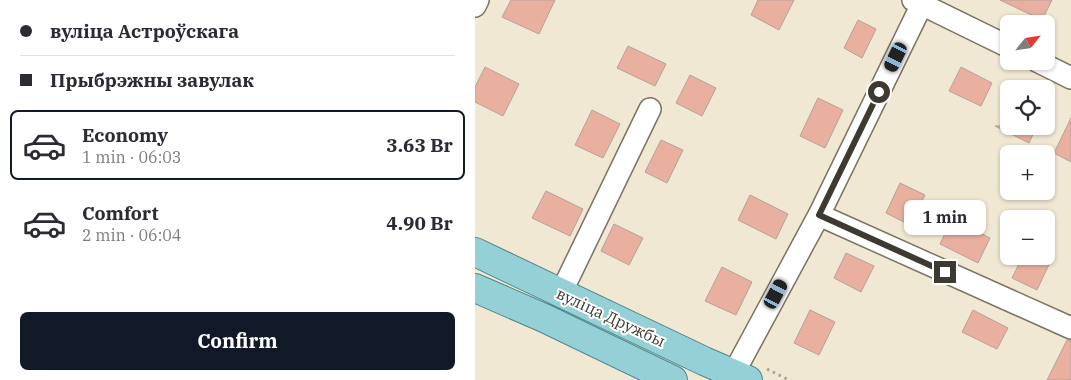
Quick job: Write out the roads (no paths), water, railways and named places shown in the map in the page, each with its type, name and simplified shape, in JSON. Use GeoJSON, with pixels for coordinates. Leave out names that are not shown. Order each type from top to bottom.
{"type":"FeatureCollection","features":[{"type":"Feature","properties":{"kind":"main road","name":"вуліца Дружбы"},"geometry":{"type":"LineString","coordinates":[[475,252],[704,361],[740,376]]}},
{"type":"Feature","properties":{"kind":"main road"},"geometry":{"type":"LineString","coordinates":[[475,265],[552,289]]}},
{"type":"Feature","properties":{"kind":"main road","name":"вуліца Дружбы"},"geometry":{"type":"LineString","coordinates":[[475,288],[673,380]]}},
{"type":"Feature","properties":{"kind":"main road"},"geometry":{"type":"LineString","coordinates":[[543,318],[618,342],[703,380]]}},
{"type":"Feature","properties":{"kind":"street"},"geometry":{"type":"LineString","coordinates":[[475,6],[478,0]]}},
{"type":"Feature","properties":{"kind":"street"},"geometry":{"type":"LineString","coordinates":[[740,376],[819,215],[920,1],[1000,42]]}},
{"type":"Feature","properties":{"kind":"street"},"geometry":{"type":"LineString","coordinates":[[1055,70],[1071,78]]}},
{"type":"Feature","properties":{"kind":"street"},"geometry":{"type":"LineString","coordinates":[[552,289],[649,109]]}},
{"type":"Feature","properties":{"kind":"street"},"geometry":{"type":"LineString","coordinates":[[819,215],[1071,328]]}}]}
